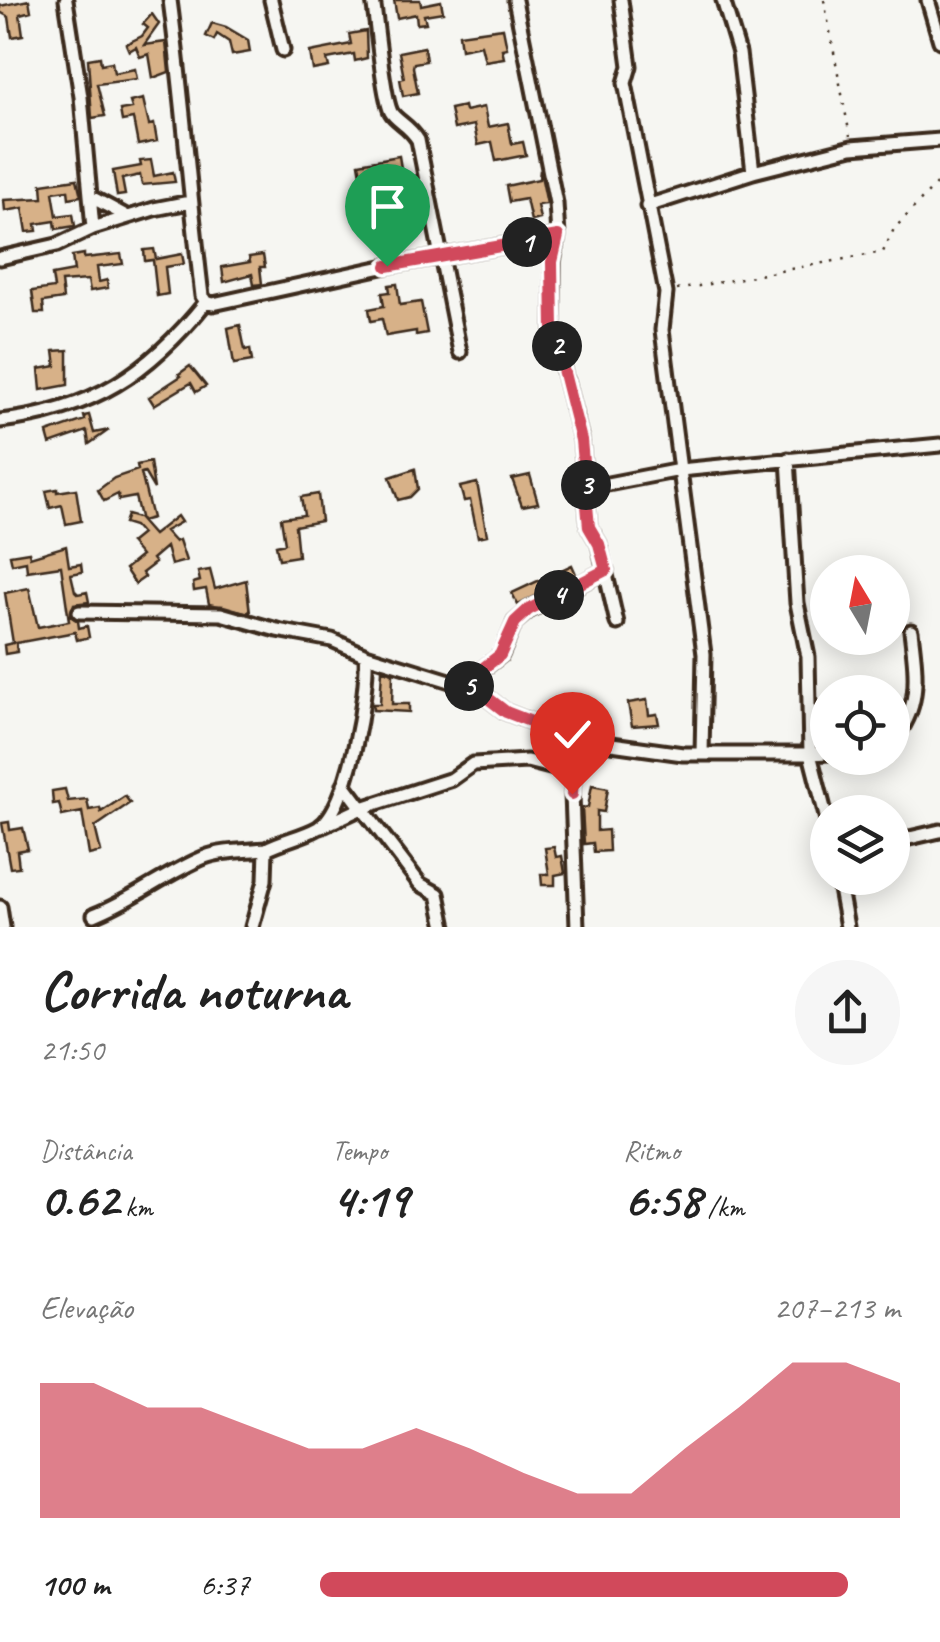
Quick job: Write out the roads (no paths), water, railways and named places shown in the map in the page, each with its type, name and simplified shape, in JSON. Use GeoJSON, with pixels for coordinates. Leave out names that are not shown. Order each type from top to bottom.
{"type":"FeatureCollection","features":[{"type":"Feature","properties":{"kind":"street"},"geometry":{"type":"LineString","coordinates":[[66,0],[94,228]]}},
{"type":"Feature","properties":{"kind":"street"},"geometry":{"type":"LineString","coordinates":[[170,0],[186,117],[190,202],[202,296],[206,302],[213,304],[558,236]]}},
{"type":"Feature","properties":{"kind":"street"},"geometry":{"type":"LineString","coordinates":[[270,0],[283,50]]}},
{"type":"Feature","properties":{"kind":"street"},"geometry":{"type":"LineString","coordinates":[[373,0],[392,114],[410,126],[418,140],[460,352]]}},
{"type":"Feature","properties":{"kind":"street"},"geometry":{"type":"LineString","coordinates":[[515,0],[556,203],[553,330],[581,440],[589,527],[599,544],[617,622]]}},
{"type":"Feature","properties":{"kind":"street"},"geometry":{"type":"LineString","coordinates":[[620,0],[630,66],[625,83],[666,294],[662,330],[704,654],[702,754]]}},
{"type":"Feature","properties":{"kind":"street"},"geometry":{"type":"LineString","coordinates":[[722,0],[731,18],[739,53],[753,172]]}},
{"type":"Feature","properties":{"kind":"street"},"geometry":{"type":"LineString","coordinates":[[928,0],[940,41]]}},
{"type":"Feature","properties":{"kind":"street"},"geometry":{"type":"LineString","coordinates":[[647,206],[753,172],[852,147],[940,140]]}},
{"type":"Feature","properties":{"kind":"street"},"geometry":{"type":"LineString","coordinates":[[91,197],[128,217]]}},
{"type":"Feature","properties":{"kind":"street"},"geometry":{"type":"LineString","coordinates":[[0,258],[57,245],[128,217],[190,202]]}},
{"type":"Feature","properties":{"kind":"street"},"geometry":{"type":"LineString","coordinates":[[0,421],[28,418],[122,384],[156,357],[206,302]]}},
{"type":"Feature","properties":{"kind":"street"},"geometry":{"type":"LineString","coordinates":[[586,488],[680,470],[940,445]]}},
{"type":"Feature","properties":{"kind":"street"},"geometry":{"type":"LineString","coordinates":[[79,612],[222,614],[332,640],[366,655],[476,689],[506,712],[576,739],[702,754],[810,754],[808,657],[797,603],[788,459]]}},
{"type":"Feature","properties":{"kind":"street"},"geometry":{"type":"LineString","coordinates":[[463,684],[500,655],[515,622],[528,610],[606,570]]}},
{"type":"Feature","properties":{"kind":"street"},"geometry":{"type":"LineString","coordinates":[[910,712],[916,703],[911,632]]}},
{"type":"Feature","properties":{"kind":"street"},"geometry":{"type":"LineString","coordinates":[[321,827],[344,784],[363,714],[366,655]]}},
{"type":"Feature","properties":{"kind":"street"},"geometry":{"type":"LineString","coordinates":[[576,739],[577,927]]}},
{"type":"Feature","properties":{"kind":"street"},"geometry":{"type":"LineString","coordinates":[[94,916],[208,855],[266,849],[362,808],[452,779],[473,764],[527,761],[574,773]]}},
{"type":"Feature","properties":{"kind":"street"},"geometry":{"type":"LineString","coordinates":[[344,784],[420,884],[438,894],[446,927]]}},
{"type":"Feature","properties":{"kind":"street"},"geometry":{"type":"LineString","coordinates":[[910,838],[940,831]]}},
{"type":"Feature","properties":{"kind":"street"},"geometry":{"type":"LineString","coordinates":[[252,927],[265,880],[266,849]]}},
{"type":"Feature","properties":{"kind":"street"},"geometry":{"type":"LineString","coordinates":[[841,895],[847,927]]}},
{"type":"Feature","properties":{"kind":"street"},"geometry":{"type":"LineString","coordinates":[[0,908],[3,927]]}}]}
